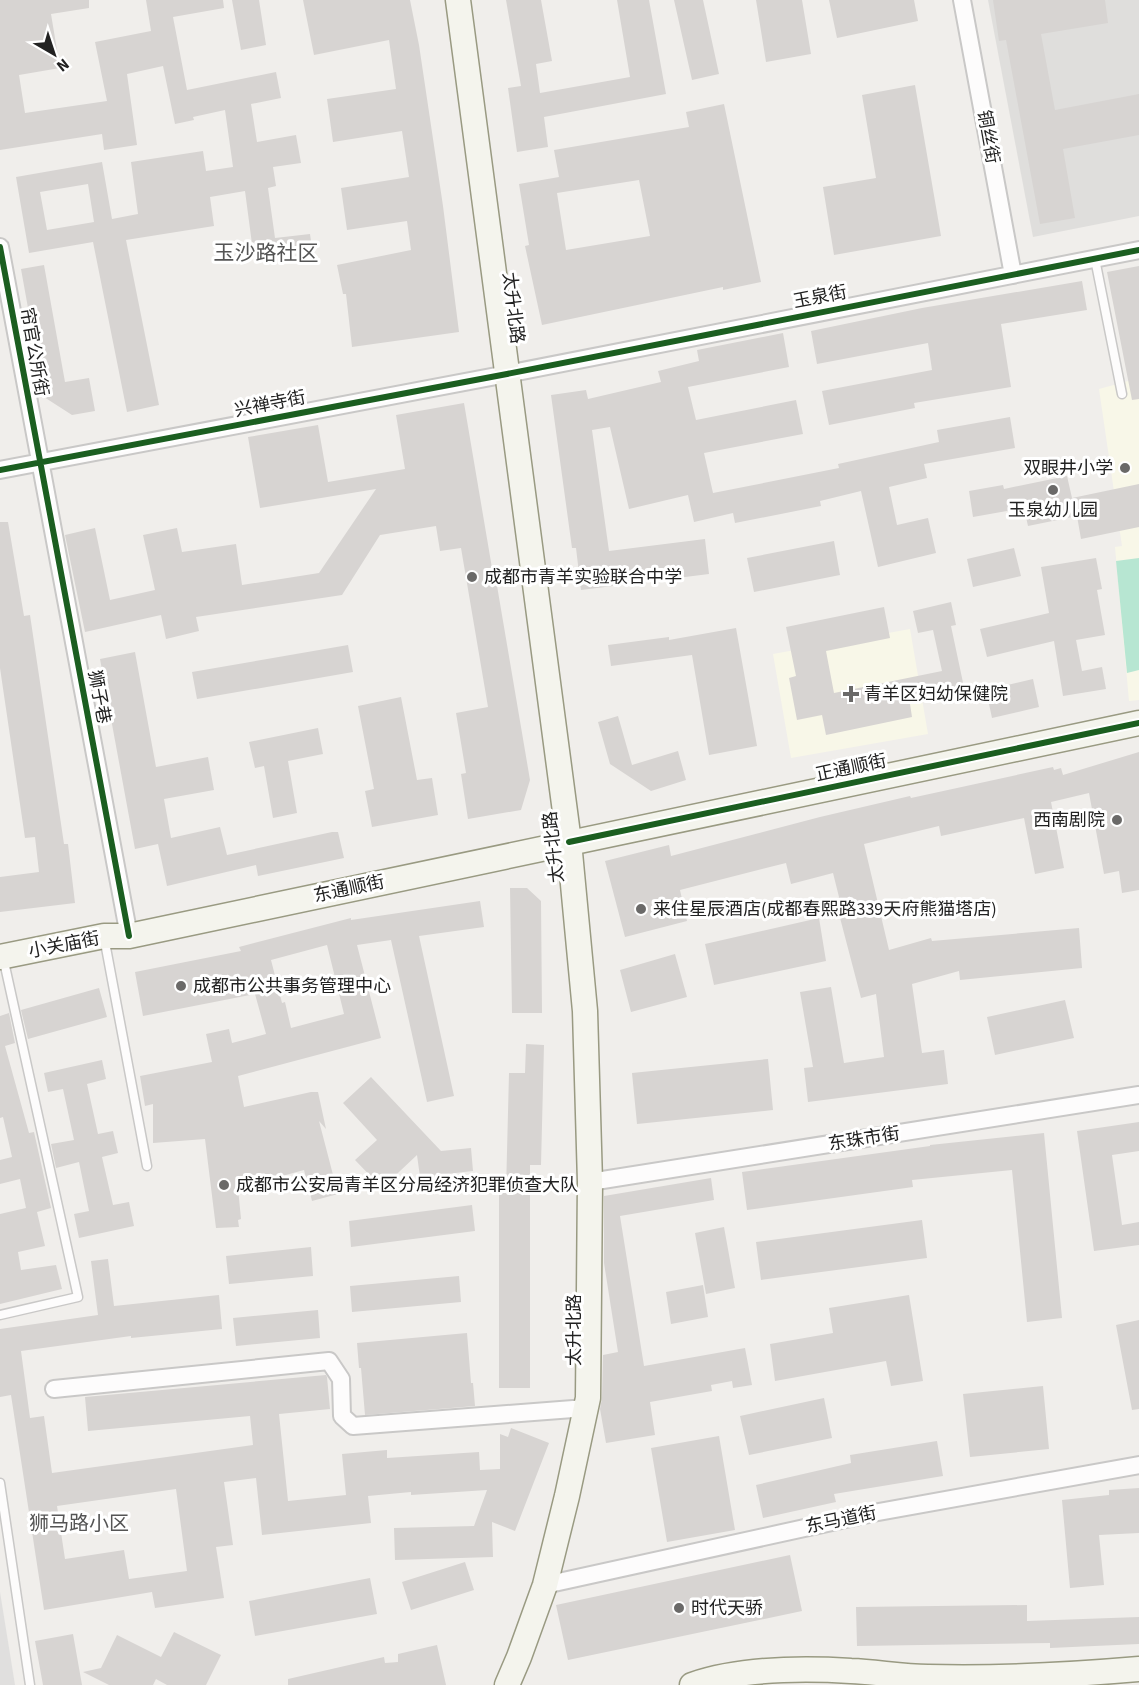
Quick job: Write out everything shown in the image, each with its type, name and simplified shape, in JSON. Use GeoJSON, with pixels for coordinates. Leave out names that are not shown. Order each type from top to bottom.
{"type":"FeatureCollection","features":[{"type":"Feature","properties":{"kind":"main road","name":"太升北路"},"geometry":{"type":"LineString","coordinates":[[458,0],[569,842],[585,1011],[590,1182],[588,1398],[567,1496],[544,1585],[507,1685]]}},
{"type":"Feature","properties":{"kind":"main road","name":"正通顺街"},"geometry":{"type":"LineString","coordinates":[[569,842],[1139,723]]}},
{"type":"Feature","properties":{"kind":"main road","name":"东通顺街"},"geometry":{"type":"LineString","coordinates":[[129,936],[569,842]]}},
{"type":"Feature","properties":{"kind":"main road","name":"小关庙街"},"geometry":{"type":"LineString","coordinates":[[2,957],[104,936],[129,936]]}},
{"type":"Feature","properties":{"kind":"main road"},"geometry":{"type":"LineString","coordinates":[[692,1685],[712,1678],[757,1672],[851,1671],[900,1677],[960,1678],[1057,1675],[1139,1669]]}},
{"type":"Feature","properties":{"kind":"street","name":"铜丝街"},"geometry":{"type":"LineString","coordinates":[[962,0],[1013,275]]}},
{"type":"Feature","properties":{"kind":"street","name":"帘官公所街"},"geometry":{"type":"LineString","coordinates":[[0,247],[39,463]]}},
{"type":"Feature","properties":{"kind":"street","name":"玉泉街"},"geometry":{"type":"LineString","coordinates":[[507,374],[1139,250]]}},
{"type":"Feature","properties":{"kind":"street","name":"兴禅寺街"},"geometry":{"type":"LineString","coordinates":[[0,470],[507,374]]}},
{"type":"Feature","properties":{"kind":"street","name":"狮子巷"},"geometry":{"type":"LineString","coordinates":[[39,463],[129,936]]}},
{"type":"Feature","properties":{"kind":"street","name":"东珠市街"},"geometry":{"type":"LineString","coordinates":[[590,1182],[1139,1095]]}},
{"type":"Feature","properties":{"kind":"street"},"geometry":{"type":"LineString","coordinates":[[54,1389],[329,1360],[341,1379],[342,1416],[353,1426],[586,1408]]}},
{"type":"Feature","properties":{"kind":"street","name":"东马道街"},"geometry":{"type":"LineString","coordinates":[[544,1585],[873,1513],[1139,1465]]}},
{"type":"Feature","properties":{"kind":"lane"},"geometry":{"type":"LineString","coordinates":[[1095,259],[1122,394]]}},
{"type":"Feature","properties":{"kind":"lane"},"geometry":{"type":"LineString","coordinates":[[104,936],[147,1166]]}},
{"type":"Feature","properties":{"kind":"lane"},"geometry":{"type":"LineString","coordinates":[[0,1315],[78,1297],[2,957]]}},
{"type":"Feature","properties":{"kind":"lane"},"geometry":{"type":"LineString","coordinates":[[0,1483],[30,1685]]}},
{"type":"Feature","properties":{"kind":"shaded area"},"geometry":{"type":"Polygon","coordinates":[[[988,0],[1139,0],[1139,216],[1033,237],[988,0]]]}},
{"type":"Feature","properties":{"kind":"shaded area","name":"双眼井小学"},"geometry":{"type":"Polygon","coordinates":[[[1139,378],[1139,700],[1129,701],[1115,547],[1122,546],[1099,389],[1139,378]]]}},
{"type":"Feature","properties":{"kind":"shaded area","name":"青羊区妇幼保健院"},"geometry":{"type":"Polygon","coordinates":[[[910,629],[928,734],[791,758],[773,654],[910,629]]]}},
{"type":"Feature","properties":{"kind":"shaded area"},"geometry":{"type":"Polygon","coordinates":[[[0,1592],[15,1685],[0,1685],[0,1592]]]}},
{"type":"Feature","properties":{"kind":"green space"},"geometry":{"type":"Polygon","coordinates":[[[1139,558],[1139,670],[1127,673],[1116,561],[1139,558]]]}},
{"type":"Feature","properties":{"kind":"building"},"geometry":{"type":"Polygon","coordinates":[[[0,0],[89,0],[89,8],[51,14],[60,68],[19,75],[25,113],[107,101],[95,42],[151,31],[146,0],[223,0],[224,8],[173,17],[187,90],[276,72],[281,98],[251,104],[257,142],[296,135],[301,163],[273,167],[276,186],[268,188],[275,238],[310,234],[312,248],[239,259],[237,242],[252,244],[245,191],[210,197],[214,226],[126,240],[159,405],[127,412],[93,242],[29,253],[16,177],[102,162],[112,219],[138,214],[131,162],[203,151],[206,171],[233,167],[225,110],[193,117],[194,120],[175,124],[163,66],[127,74],[137,145],[104,150],[102,134],[0,150],[0,0]],[[88,184],[40,192],[47,230],[94,222],[88,184]]]}},
{"type":"Feature","properties":{"kind":"building"},"geometry":{"type":"Polygon","coordinates":[[[232,0],[259,0],[266,45],[241,50],[232,0]]]}},
{"type":"Feature","properties":{"kind":"building"},"geometry":{"type":"Polygon","coordinates":[[[303,0],[410,0],[443,206],[459,332],[352,347],[346,294],[343,294],[337,265],[411,250],[407,221],[347,230],[341,188],[409,177],[402,131],[333,142],[327,99],[396,89],[389,40],[314,55],[303,0]]]}},
{"type":"Feature","properties":{"kind":"building"},"geometry":{"type":"Polygon","coordinates":[[[506,0],[541,0],[552,61],[536,64],[540,93],[630,77],[617,0],[649,0],[666,94],[544,117],[548,147],[517,152],[508,88],[521,86],[506,0]]]}},
{"type":"Feature","properties":{"kind":"building"},"geometry":{"type":"Polygon","coordinates":[[[674,0],[703,0],[719,74],[692,80],[674,0]]]}},
{"type":"Feature","properties":{"kind":"building"},"geometry":{"type":"Polygon","coordinates":[[[756,0],[802,0],[811,54],[766,62],[756,0]]]}},
{"type":"Feature","properties":{"kind":"building"},"geometry":{"type":"Polygon","coordinates":[[[829,0],[914,0],[918,21],[837,38],[829,0]]]}},
{"type":"Feature","properties":{"kind":"building"},"geometry":{"type":"Polygon","coordinates":[[[993,0],[1105,0],[1108,23],[1041,34],[1055,110],[1139,94],[1139,135],[1063,149],[1075,218],[1040,224],[1006,40],[999,41],[993,0]]]}},
{"type":"Feature","properties":{"kind":"building"},"geometry":{"type":"Polygon","coordinates":[[[915,85],[941,236],[834,255],[823,187],[876,178],[862,95],[915,85]]]}},
{"type":"Feature","properties":{"kind":"building"},"geometry":{"type":"Polygon","coordinates":[[[724,104],[761,282],[723,290],[723,287],[542,325],[525,246],[529,245],[519,184],[559,177],[554,150],[689,127],[686,112],[724,104]],[[639,180],[557,193],[566,250],[650,236],[639,180]]]}},
{"type":"Feature","properties":{"kind":"building"},"geometry":{"type":"Polygon","coordinates":[[[44,265],[65,382],[89,378],[95,411],[72,415],[44,397],[21,269],[44,265]]]}},
{"type":"Feature","properties":{"kind":"building"},"geometry":{"type":"Polygon","coordinates":[[[1139,266],[1139,399],[1132,400],[1107,272],[1139,266]]]}},
{"type":"Feature","properties":{"kind":"building"},"geometry":{"type":"Polygon","coordinates":[[[1082,281],[1087,310],[1001,324],[1011,387],[914,403],[915,408],[829,425],[822,391],[932,370],[928,343],[817,364],[811,331],[922,308],[1082,281]]]}},
{"type":"Feature","properties":{"kind":"building"},"geometry":{"type":"Polygon","coordinates":[[[783,333],[789,367],[688,387],[696,420],[796,400],[803,434],[704,453],[713,493],[839,468],[838,464],[939,442],[937,430],[1010,417],[1015,448],[924,464],[927,478],[889,487],[897,525],[928,518],[936,553],[878,567],[861,491],[820,501],[821,506],[735,523],[733,513],[694,522],[688,495],[629,509],[610,427],[592,430],[609,551],[705,539],[709,574],[581,590],[576,548],[572,548],[551,395],[586,390],[588,399],[661,382],[658,371],[699,361],[697,350],[783,333]]]}},
{"type":"Feature","properties":{"kind":"building"},"geometry":{"type":"Polygon","coordinates":[[[464,403],[530,780],[521,810],[468,819],[461,774],[466,773],[456,713],[488,707],[461,548],[440,551],[436,526],[380,535],[342,595],[196,617],[199,631],[166,639],[161,615],[85,632],[65,535],[95,528],[110,600],[155,590],[143,535],[177,528],[182,552],[236,544],[242,585],[319,573],[376,489],[260,508],[248,437],[318,425],[328,482],[405,469],[396,415],[464,403]]]}},
{"type":"Feature","properties":{"kind":"building"},"geometry":{"type":"Polygon","coordinates":[[[1067,476],[1072,498],[1139,484],[1139,527],[1081,539],[1077,516],[1028,526],[1024,508],[973,517],[969,491],[1003,485],[1004,489],[1067,476]]]}},
{"type":"Feature","properties":{"kind":"building"},"geometry":{"type":"Polygon","coordinates":[[[0,522],[8,522],[24,616],[30,615],[64,844],[68,844],[75,903],[0,912],[0,877],[39,872],[35,837],[25,838],[0,668],[0,522]]]}},
{"type":"Feature","properties":{"kind":"building"},"geometry":{"type":"Polygon","coordinates":[[[834,541],[840,575],[754,592],[747,558],[834,541]]]}},
{"type":"Feature","properties":{"kind":"building"},"geometry":{"type":"Polygon","coordinates":[[[1014,548],[1021,576],[973,587],[967,559],[1014,548]]]}},
{"type":"Feature","properties":{"kind":"building"},"geometry":{"type":"Polygon","coordinates":[[[1096,558],[1102,589],[1097,590],[1105,635],[1076,640],[1082,671],[1102,667],[1106,689],[1063,696],[1054,641],[987,657],[980,629],[1049,613],[1041,567],[1096,558]]]}},
{"type":"Feature","properties":{"kind":"building"},"geometry":{"type":"Polygon","coordinates":[[[951,602],[956,625],[951,626],[965,692],[910,704],[912,717],[826,735],[822,715],[797,720],[789,678],[796,676],[786,627],[884,607],[890,638],[826,651],[834,693],[942,671],[933,630],[918,633],[913,611],[951,602]]]}},
{"type":"Feature","properties":{"kind":"building"},"geometry":{"type":"Polygon","coordinates":[[[736,628],[757,746],[709,755],[692,655],[611,666],[608,645],[669,637],[669,640],[736,628]]]}},
{"type":"Feature","properties":{"kind":"building"},"geometry":{"type":"Polygon","coordinates":[[[348,645],[353,672],[197,699],[192,672],[348,645]]]}},
{"type":"Feature","properties":{"kind":"building"},"geometry":{"type":"Polygon","coordinates":[[[135,652],[156,767],[208,757],[214,790],[164,799],[171,838],[220,827],[227,855],[338,832],[344,858],[258,876],[256,865],[167,886],[158,844],[135,849],[100,659],[135,652]]]}},
{"type":"Feature","properties":{"kind":"building"},"geometry":{"type":"Polygon","coordinates":[[[1033,679],[1039,707],[992,718],[986,690],[1033,679]]]}},
{"type":"Feature","properties":{"kind":"building"},"geometry":{"type":"Polygon","coordinates":[[[401,697],[417,780],[432,778],[438,815],[372,827],[365,791],[374,789],[358,706],[401,697]]]}},
{"type":"Feature","properties":{"kind":"building"},"geometry":{"type":"Polygon","coordinates":[[[618,716],[632,765],[678,751],[686,780],[651,791],[610,764],[598,722],[618,716]]]}},
{"type":"Feature","properties":{"kind":"building"},"geometry":{"type":"Polygon","coordinates":[[[318,728],[323,754],[288,761],[297,813],[273,818],[264,766],[255,768],[249,742],[318,728]]]}},
{"type":"Feature","properties":{"kind":"building"},"geometry":{"type":"Polygon","coordinates":[[[1139,752],[1139,890],[1122,893],[1119,871],[1104,874],[1089,793],[1051,802],[1064,868],[1035,874],[1024,818],[941,836],[939,826],[864,844],[889,950],[931,938],[932,941],[1079,928],[1082,968],[960,980],[959,971],[912,984],[922,1053],[944,1050],[948,1084],[808,1102],[804,1068],[813,1067],[800,992],[831,987],[844,1063],[884,1057],[876,994],[861,998],[839,914],[843,913],[833,873],[791,884],[786,863],[680,890],[687,921],[625,937],[605,861],[669,845],[671,856],[910,796],[911,798],[1053,767],[1054,770],[1061,768],[1063,775],[1139,752]]]}},
{"type":"Feature","properties":{"kind":"building"},"geometry":{"type":"Polygon","coordinates":[[[510,888],[527,888],[541,901],[542,1013],[512,1013],[510,888]]]}},
{"type":"Feature","properties":{"kind":"building"},"geometry":{"type":"Polygon","coordinates":[[[480,901],[484,927],[419,936],[454,1096],[427,1102],[391,940],[357,945],[381,1038],[238,1076],[244,1107],[318,1092],[326,1129],[319,1121],[338,1194],[312,1201],[304,1170],[238,1188],[241,1219],[238,1220],[239,1227],[216,1228],[205,1139],[153,1143],[153,1104],[145,1106],[140,1076],[212,1062],[206,1034],[229,1029],[232,1043],[266,1034],[255,994],[143,1016],[135,972],[241,951],[239,947],[351,918],[351,920],[480,901]],[[327,945],[271,960],[291,1028],[344,1014],[327,945]]]}},
{"type":"Feature","properties":{"kind":"building"},"geometry":{"type":"Polygon","coordinates":[[[819,918],[826,961],[714,985],[705,944],[819,918]]]}},
{"type":"Feature","properties":{"kind":"building"},"geometry":{"type":"Polygon","coordinates":[[[675,954],[687,997],[631,1012],[620,970],[675,954]]]}},
{"type":"Feature","properties":{"kind":"building"},"geometry":{"type":"Polygon","coordinates":[[[99,988],[107,1017],[28,1039],[21,1010],[99,988]]]}},
{"type":"Feature","properties":{"kind":"building"},"geometry":{"type":"Polygon","coordinates":[[[1065,1000],[1074,1038],[995,1055],[987,1017],[1065,1000]]]}},
{"type":"Feature","properties":{"kind":"building"},"geometry":{"type":"Polygon","coordinates":[[[9,1013],[15,1043],[5,1046],[29,1133],[34,1132],[51,1208],[37,1212],[45,1246],[18,1252],[21,1270],[56,1265],[62,1289],[0,1304],[0,1214],[26,1208],[20,1179],[0,1184],[0,1160],[12,1157],[3,1117],[0,1118],[0,1016],[9,1013]]]}},
{"type":"Feature","properties":{"kind":"building"},"geometry":{"type":"Polygon","coordinates":[[[526,1044],[544,1045],[541,1165],[530,1165],[530,1388],[499,1388],[499,1191],[506,1191],[509,1073],[525,1073],[526,1044]]]}},
{"type":"Feature","properties":{"kind":"building"},"geometry":{"type":"Polygon","coordinates":[[[768,1059],[773,1110],[637,1124],[632,1073],[768,1059]]]}},
{"type":"Feature","properties":{"kind":"building"},"geometry":{"type":"Polygon","coordinates":[[[102,1060],[106,1079],[87,1084],[98,1134],[113,1131],[118,1153],[102,1157],[113,1205],[129,1202],[134,1226],[79,1238],[74,1214],[89,1211],[79,1162],[56,1168],[51,1144],[74,1140],[63,1089],[48,1092],[44,1073],[102,1060]]]}},
{"type":"Feature","properties":{"kind":"building"},"geometry":{"type":"Polygon","coordinates":[[[371,1077],[441,1151],[471,1148],[473,1171],[420,1177],[417,1155],[382,1188],[355,1160],[377,1140],[343,1103],[371,1077]]]}},
{"type":"Feature","properties":{"kind":"building"},"geometry":{"type":"Polygon","coordinates":[[[1139,1122],[1139,1151],[1112,1155],[1122,1225],[1139,1222],[1139,1245],[1094,1251],[1077,1131],[1139,1122]]]}},
{"type":"Feature","properties":{"kind":"building"},"geometry":{"type":"Polygon","coordinates":[[[1044,1133],[1062,1318],[1027,1322],[1012,1170],[912,1180],[913,1187],[747,1210],[742,1172],[930,1145],[1044,1133]]]}},
{"type":"Feature","properties":{"kind":"building"},"geometry":{"type":"Polygon","coordinates":[[[711,1178],[714,1200],[620,1216],[644,1366],[745,1348],[752,1385],[733,1388],[732,1381],[711,1385],[712,1391],[650,1402],[655,1435],[606,1443],[600,1409],[603,1355],[618,1352],[604,1263],[604,1196],[711,1178]]]}},
{"type":"Feature","properties":{"kind":"building"},"geometry":{"type":"Polygon","coordinates":[[[472,1205],[475,1231],[351,1247],[349,1221],[472,1205]]]}},
{"type":"Feature","properties":{"kind":"building"},"geometry":{"type":"Polygon","coordinates":[[[922,1220],[927,1258],[761,1280],[756,1242],[922,1220]]]}},
{"type":"Feature","properties":{"kind":"building"},"geometry":{"type":"Polygon","coordinates":[[[724,1227],[735,1288],[706,1294],[695,1233],[724,1227]]]}},
{"type":"Feature","properties":{"kind":"building"},"geometry":{"type":"Polygon","coordinates":[[[311,1247],[313,1276],[229,1284],[226,1256],[311,1247]]]}},
{"type":"Feature","properties":{"kind":"building"},"geometry":{"type":"Polygon","coordinates":[[[108,1259],[114,1306],[219,1295],[222,1329],[131,1338],[131,1336],[21,1351],[30,1418],[44,1416],[52,1473],[253,1445],[250,1416],[88,1431],[85,1397],[326,1375],[330,1409],[279,1414],[288,1501],[346,1495],[342,1454],[387,1450],[387,1458],[479,1452],[480,1470],[500,1469],[500,1434],[508,1437],[511,1428],[549,1443],[515,1531],[492,1522],[493,1557],[395,1560],[394,1528],[474,1526],[487,1490],[411,1495],[411,1492],[368,1496],[371,1523],[262,1535],[256,1478],[224,1482],[233,1545],[216,1547],[224,1598],[155,1608],[152,1592],[44,1610],[11,1395],[0,1397],[0,1329],[98,1315],[91,1261],[108,1259]],[[176,1489],[57,1506],[65,1559],[124,1550],[129,1579],[187,1571],[176,1489]]]}},
{"type":"Feature","properties":{"kind":"building"},"geometry":{"type":"Polygon","coordinates":[[[459,1276],[461,1302],[352,1312],[350,1286],[459,1276]]]}},
{"type":"Feature","properties":{"kind":"building"},"geometry":{"type":"Polygon","coordinates":[[[703,1285],[708,1317],[671,1324],[666,1292],[703,1285]]]}},
{"type":"Feature","properties":{"kind":"building"},"geometry":{"type":"Polygon","coordinates":[[[909,1295],[923,1381],[891,1386],[886,1361],[775,1381],[770,1344],[833,1333],[829,1308],[909,1295]]]}},
{"type":"Feature","properties":{"kind":"building"},"geometry":{"type":"Polygon","coordinates":[[[318,1310],[320,1338],[236,1346],[233,1318],[318,1310]]]}},
{"type":"Feature","properties":{"kind":"building"},"geometry":{"type":"Polygon","coordinates":[[[1139,1320],[1139,1409],[1132,1410],[1116,1325],[1139,1320]]]}},
{"type":"Feature","properties":{"kind":"building"},"geometry":{"type":"Polygon","coordinates":[[[467,1333],[475,1406],[365,1415],[357,1343],[467,1333]]]}},
{"type":"Feature","properties":{"kind":"building"},"geometry":{"type":"Polygon","coordinates":[[[1043,1386],[1049,1449],[970,1457],[963,1394],[1043,1386]]]}},
{"type":"Feature","properties":{"kind":"building"},"geometry":{"type":"Polygon","coordinates":[[[824,1398],[832,1438],[749,1455],[740,1416],[824,1398]]]}},
{"type":"Feature","properties":{"kind":"building"},"geometry":{"type":"Polygon","coordinates":[[[719,1436],[735,1530],[667,1542],[651,1448],[719,1436]]]}},
{"type":"Feature","properties":{"kind":"building"},"geometry":{"type":"Polygon","coordinates":[[[937,1441],[943,1476],[834,1494],[836,1502],[763,1518],[756,1485],[851,1463],[850,1455],[937,1441]]]}},
{"type":"Feature","properties":{"kind":"building"},"geometry":{"type":"Polygon","coordinates":[[[1139,1488],[1139,1533],[1099,1535],[1104,1585],[1070,1588],[1062,1500],[1109,1495],[1109,1490],[1139,1488]]]}},
{"type":"Feature","properties":{"kind":"building","name":"时代天骄"},"geometry":{"type":"Polygon","coordinates":[[[790,1555],[802,1611],[568,1660],[556,1605],[790,1555]]]}},
{"type":"Feature","properties":{"kind":"building"},"geometry":{"type":"Polygon","coordinates":[[[465,1562],[474,1590],[411,1610],[402,1582],[465,1562]]]}},
{"type":"Feature","properties":{"kind":"building"},"geometry":{"type":"Polygon","coordinates":[[[370,1578],[377,1614],[255,1636],[249,1601],[370,1578]]]}},
{"type":"Feature","properties":{"kind":"building"},"geometry":{"type":"Polygon","coordinates":[[[1027,1605],[1027,1621],[1139,1617],[1139,1644],[1050,1648],[1050,1643],[857,1646],[856,1607],[1027,1605]]]}},
{"type":"Feature","properties":{"kind":"building"},"geometry":{"type":"Polygon","coordinates":[[[174,1632],[221,1655],[206,1685],[167,1685],[156,1679],[153,1685],[109,1685],[83,1672],[101,1668],[117,1635],[161,1657],[174,1632]]]}},
{"type":"Feature","properties":{"kind":"building"},"geometry":{"type":"Polygon","coordinates":[[[73,1634],[82,1685],[43,1685],[35,1641],[73,1634]]]}},
{"type":"Feature","properties":{"kind":"building"},"geometry":{"type":"Polygon","coordinates":[[[437,1645],[446,1685],[288,1685],[288,1679],[384,1657],[385,1663],[398,1662],[398,1654],[437,1645]]]}},
{"type":"Feature","properties":{"kind":"cycle path"},"geometry":{"type":"LineString","coordinates":[[0,247],[129,936]]}},
{"type":"Feature","properties":{"kind":"cycle path"},"geometry":{"type":"LineString","coordinates":[[0,470],[507,374],[1139,250]]}},
{"type":"Feature","properties":{"kind":"cycle path"},"geometry":{"type":"LineString","coordinates":[[569,842],[1139,723]]}},
{"type":"Feature","properties":{"kind":"place","name":"双眼井小学"},"geometry":{"type":"Point","coordinates":[1125,468]}},
{"type":"Feature","properties":{"kind":"place","name":"玉泉幼儿园"},"geometry":{"type":"Point","coordinates":[1053,490]}},
{"type":"Feature","properties":{"kind":"place","name":"成都市青羊实验联合中学"},"geometry":{"type":"Point","coordinates":[472,577]}},
{"type":"Feature","properties":{"kind":"place","name":"青羊区妇幼保健院"},"geometry":{"type":"Point","coordinates":[851,694]}},
{"type":"Feature","properties":{"kind":"place","name":"西南剧院"},"geometry":{"type":"Point","coordinates":[1117,820]}},
{"type":"Feature","properties":{"kind":"place","name":"来住星辰酒店(成都春熙路339天府熊猫塔店)"},"geometry":{"type":"Point","coordinates":[641,909]}},
{"type":"Feature","properties":{"kind":"place","name":"成都市公共事务管理中心"},"geometry":{"type":"Point","coordinates":[181,986]}},
{"type":"Feature","properties":{"kind":"place","name":"成都市公安局青羊区分局经济犯罪侦查大队"},"geometry":{"type":"Point","coordinates":[224,1185]}},
{"type":"Feature","properties":{"kind":"place","name":"时代天骄"},"geometry":{"type":"Point","coordinates":[679,1608]}},
{"type":"Feature","properties":{"kind":"district","name":"玉沙路社区"},"geometry":{"type":"Point","coordinates":[266,253]}},
{"type":"Feature","properties":{"kind":"district","name":"狮马路小区"},"geometry":{"type":"Point","coordinates":[79,1524]}}]}
